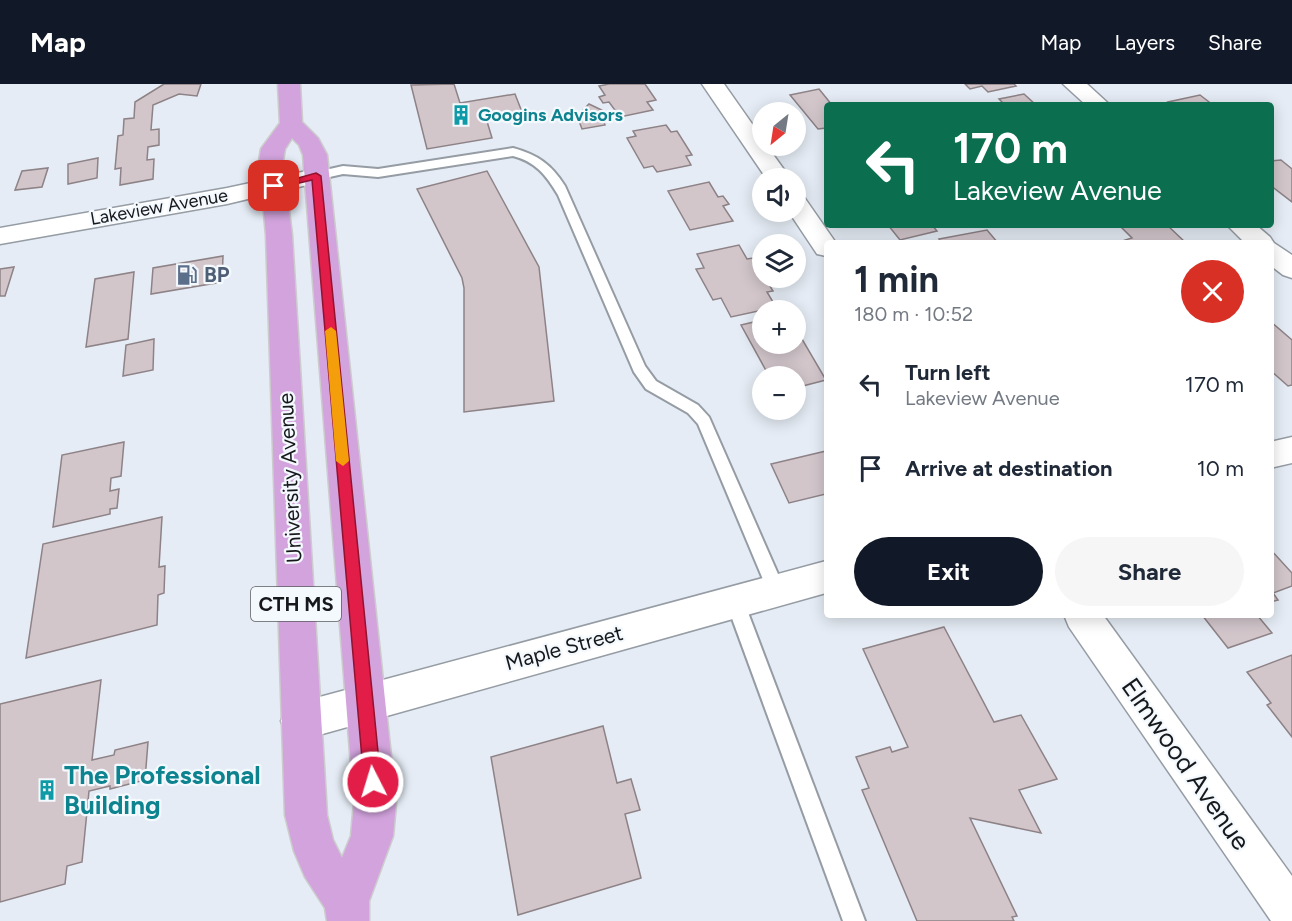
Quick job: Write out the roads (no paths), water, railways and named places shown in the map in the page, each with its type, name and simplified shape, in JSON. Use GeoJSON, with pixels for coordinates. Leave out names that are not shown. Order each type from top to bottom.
{"type":"FeatureCollection","features":[{"type":"Feature","properties":{"kind":"main road"},"geometry":{"type":"LineString","coordinates":[[289,84],[291,123]]}},
{"type":"Feature","properties":{"kind":"main road","name":"University Avenue"},"geometry":{"type":"LineString","coordinates":[[291,123],[310,143],[315,155],[375,814],[370,846],[347,911],[318,861],[310,838],[301,721],[273,149],[291,123]]}},
{"type":"Feature","properties":{"kind":"street"},"geometry":{"type":"LineString","coordinates":[[713,84],[771,168]]}},
{"type":"Feature","properties":{"kind":"street"},"geometry":{"type":"LineString","coordinates":[[1074,84],[1095,102]]}},
{"type":"Feature","properties":{"kind":"street","name":"Lakeview Avenue"},"geometry":{"type":"LineString","coordinates":[[0,236],[227,196],[316,176]]}},
{"type":"Feature","properties":{"kind":"street"},"geometry":{"type":"LineString","coordinates":[[806,218],[824,245]]}},
{"type":"Feature","properties":{"kind":"street"},"geometry":{"type":"LineString","coordinates":[[1244,228],[1258,240]]}},
{"type":"Feature","properties":{"kind":"street"},"geometry":{"type":"LineString","coordinates":[[1274,254],[1292,269]]}},
{"type":"Feature","properties":{"kind":"street"},"geometry":{"type":"LineString","coordinates":[[1274,454],[1292,450]]}},
{"type":"Feature","properties":{"kind":"street","name":"Maple Street"},"geometry":{"type":"LineString","coordinates":[[301,721],[824,577]]}},
{"type":"Feature","properties":{"kind":"street","name":"Elmwood Avenue"},"geometry":{"type":"LineString","coordinates":[[1084,618],[1292,913]]}},
{"type":"Feature","properties":{"kind":"lane"},"geometry":{"type":"LineString","coordinates":[[316,176],[343,170],[378,173],[513,152],[529,156],[549,169],[564,195],[639,368],[651,385],[693,409],[704,421],[777,590]]}},
{"type":"Feature","properties":{"kind":"lane"},"geometry":{"type":"LineString","coordinates":[[735,602],[854,921]]}},
{"type":"Feature","properties":{"kind":"place","name":"Googins Advisors"},"geometry":{"type":"Point","coordinates":[461,115]}},
{"type":"Feature","properties":{"kind":"place","name":"BP"},"geometry":{"type":"Point","coordinates":[187,275]}},
{"type":"Feature","properties":{"kind":"place","name":"The Professional Building"},"geometry":{"type":"Point","coordinates":[47,790]}}]}
